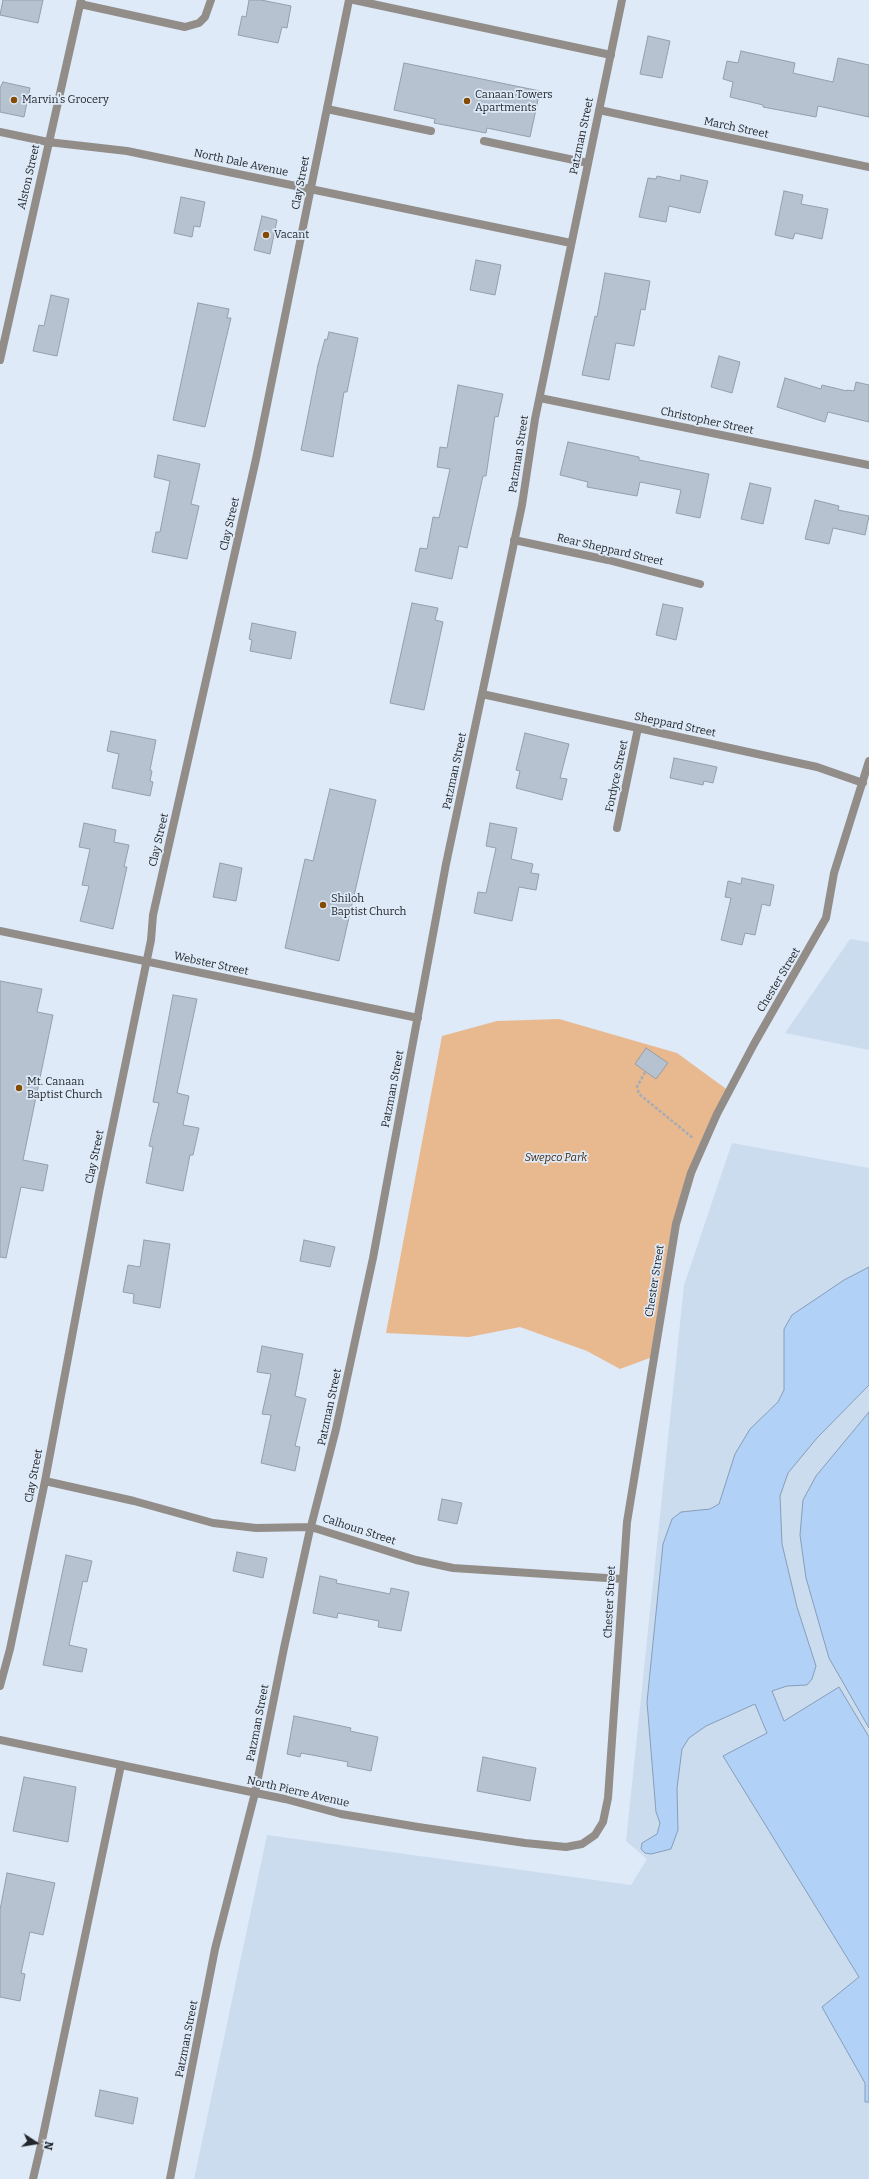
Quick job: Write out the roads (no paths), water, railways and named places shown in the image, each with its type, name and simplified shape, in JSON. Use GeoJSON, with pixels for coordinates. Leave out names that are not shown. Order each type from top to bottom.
{"type":"FeatureCollection","features":[{"type":"Feature","properties":{"kind":"street"},"geometry":{"type":"LineString","coordinates":[[80,2],[185,26],[199,23],[205,17],[212,0]]}},
{"type":"Feature","properties":{"kind":"street","name":"Clay Street"},"geometry":{"type":"LineString","coordinates":[[0,1686],[10,1649],[45,1481],[99,1192],[146,962],[154,912],[262,433],[349,0]]}},
{"type":"Feature","properties":{"kind":"street"},"geometry":{"type":"LineString","coordinates":[[354,0],[610,55]]}},
{"type":"Feature","properties":{"kind":"street","name":"Patzman Street"},"geometry":{"type":"LineString","coordinates":[[170,2179],[220,1927],[255,1793],[311,1527],[331,1454],[359,1323],[446,864],[514,540],[540,398],[610,55],[619,1]]}},
{"type":"Feature","properties":{"kind":"street","name":"Alston Street"},"geometry":{"type":"LineString","coordinates":[[0,360],[80,2]]}},
{"type":"Feature","properties":{"kind":"street"},"geometry":{"type":"LineString","coordinates":[[327,109],[431,130]]}},
{"type":"Feature","properties":{"kind":"street","name":"March Street"},"geometry":{"type":"LineString","coordinates":[[599,110],[869,167]]}},
{"type":"Feature","properties":{"kind":"street","name":"North Dale Avenue"},"geometry":{"type":"LineString","coordinates":[[0,132],[48,142],[126,151],[572,243]]}},
{"type":"Feature","properties":{"kind":"street"},"geometry":{"type":"LineString","coordinates":[[484,141],[588,163]]}},
{"type":"Feature","properties":{"kind":"street","name":"Christopher Street"},"geometry":{"type":"LineString","coordinates":[[540,398],[869,465]]}},
{"type":"Feature","properties":{"kind":"street","name":"Rear Sheppard Street"},"geometry":{"type":"LineString","coordinates":[[514,540],[608,560],[700,584]]}},
{"type":"Feature","properties":{"kind":"street","name":"Sheppard Street"},"geometry":{"type":"LineString","coordinates":[[482,694],[816,767],[863,783]]}},
{"type":"Feature","properties":{"kind":"street","name":"Fordyce Street"},"geometry":{"type":"LineString","coordinates":[[617,828],[638,728]]}},
{"type":"Feature","properties":{"kind":"street","name":"Chester Street"},"geometry":{"type":"LineString","coordinates":[[591,1838],[603,1822],[608,1798],[627,1522],[676,1224],[691,1173],[717,1114],[754,1044],[824,923],[829,910],[834,873],[869,761]]}},
{"type":"Feature","properties":{"kind":"street","name":"Webster Street"},"geometry":{"type":"LineString","coordinates":[[0,931],[418,1018]]}},
{"type":"Feature","properties":{"kind":"street","name":"Calhoun Street"},"geometry":{"type":"LineString","coordinates":[[45,1481],[134,1501],[213,1523],[256,1528],[311,1527],[416,1560],[453,1568],[622,1579]]}},
{"type":"Feature","properties":{"kind":"street","name":"North Pierre Avenue"},"geometry":{"type":"LineString","coordinates":[[0,1740],[255,1793],[342,1814],[525,1843],[566,1847],[582,1844],[591,1838]]}},
{"type":"Feature","properties":{"kind":"street"},"geometry":{"type":"LineString","coordinates":[[34,2179],[121,1765]]}},
{"type":"Feature","properties":{"kind":"water"},"geometry":{"type":"Polygon","coordinates":[[[869,1267],[869,1385],[817,1438],[788,1473],[780,1496],[782,1544],[797,1607],[816,1666],[812,1679],[807,1685],[787,1686],[772,1691],[784,1721],[839,1687],[869,1737],[869,2102],[865,2102],[865,2083],[822,2007],[859,1977],[723,1756],[767,1733],[755,1704],[706,1726],[689,1738],[682,1749],[677,1788],[678,1830],[671,1849],[651,1854],[645,1853],[641,1849],[642,1843],[657,1834],[660,1823],[656,1812],[647,1702],[663,1544],[672,1519],[681,1512],[710,1509],[719,1504],[735,1454],[750,1429],[778,1402],[784,1390],[784,1329],[792,1315],[844,1280],[869,1267]]]}},
{"type":"Feature","properties":{"kind":"water"},"geometry":{"type":"Polygon","coordinates":[[[869,1412],[869,1728],[829,1658],[806,1578],[800,1535],[803,1500],[816,1476],[869,1412]]]}},
{"type":"Feature","properties":{"kind":"place","name":"Marvin's Grocery"},"geometry":{"type":"Point","coordinates":[14,100]}},
{"type":"Feature","properties":{"kind":"place","name":"Canaan Towers Apartments"},"geometry":{"type":"Point","coordinates":[467,101]}},
{"type":"Feature","properties":{"kind":"place","name":"Vacant"},"geometry":{"type":"Point","coordinates":[266,235]}},
{"type":"Feature","properties":{"kind":"place","name":"Shiloh Baptist Church"},"geometry":{"type":"Point","coordinates":[323,905]}},
{"type":"Feature","properties":{"kind":"place","name":"Mt. Canaan Baptist Church"},"geometry":{"type":"Point","coordinates":[19,1088]}},
{"type":"Feature","properties":{"kind":"park label","name":"Swepco Park"},"geometry":{"type":"Point","coordinates":[556,1158]}}]}
